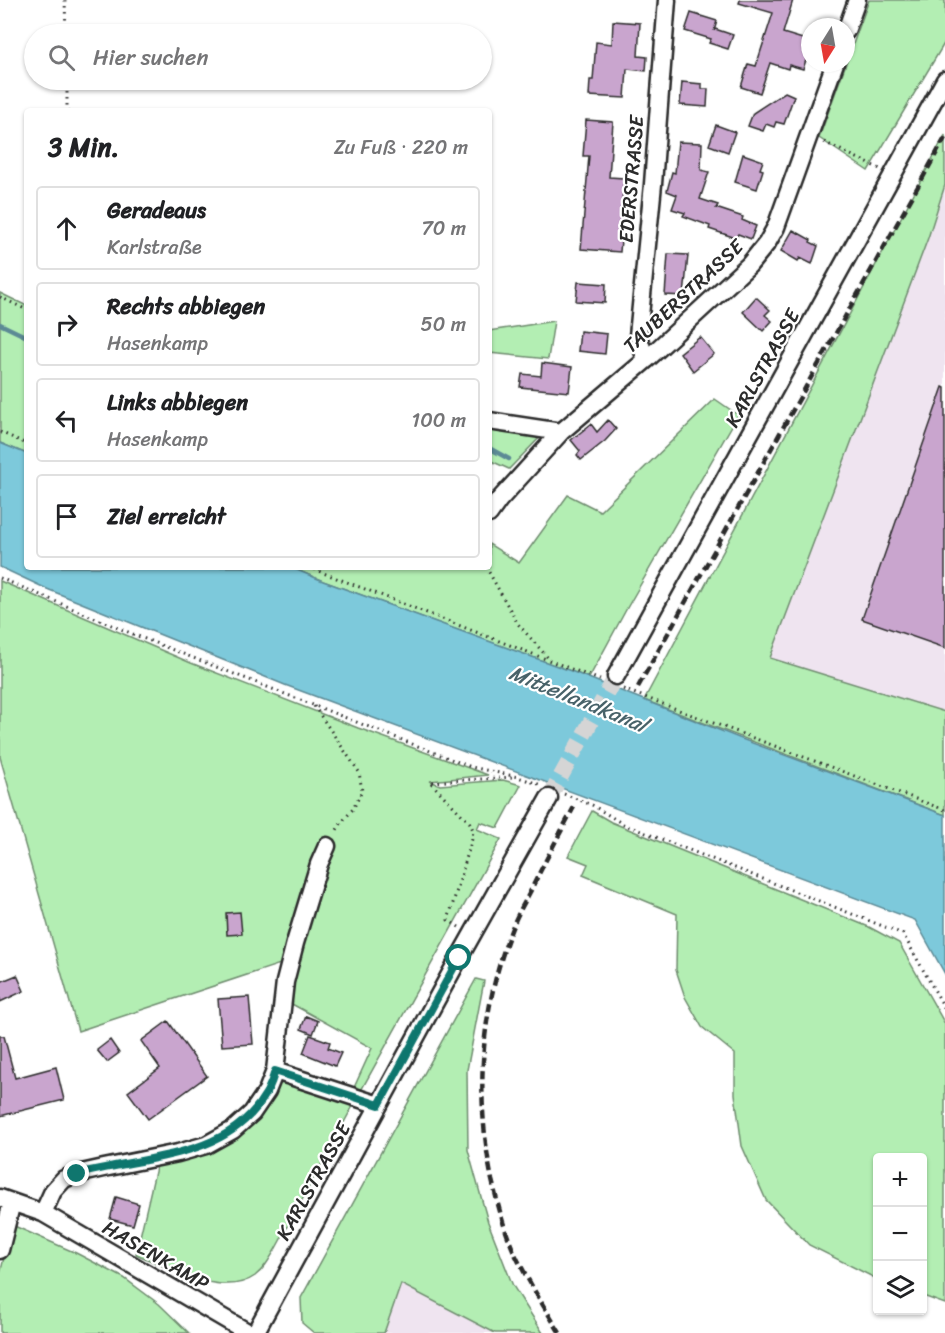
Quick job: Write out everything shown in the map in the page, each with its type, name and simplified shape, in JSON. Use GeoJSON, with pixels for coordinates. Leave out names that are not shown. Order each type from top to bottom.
{"type":"FeatureCollection","features":[{"type":"Feature","properties":{"kind":"street","name":"EDERSTRASSE"},"geometry":{"type":"LineString","coordinates":[[646,360],[638,336],[668,0]]}},
{"type":"Feature","properties":{"kind":"street"},"geometry":{"type":"LineString","coordinates":[[851,18],[857,0]]}},
{"type":"Feature","properties":{"kind":"street","name":"TAUBERSTRASSE"},"geometry":{"type":"LineString","coordinates":[[492,510],[561,432],[646,360],[749,265],[767,243],[776,227],[832,72]]}},
{"type":"Feature","properties":{"kind":"street","name":"KARLSTRASSE"},"geometry":{"type":"LineString","coordinates":[[613,682],[945,80]]}},
{"type":"Feature","properties":{"kind":"street"},"geometry":{"type":"LineString","coordinates":[[492,421],[561,432]]}},
{"type":"Feature","properties":{"kind":"street","name":"KARLSTRASSE"},"geometry":{"type":"LineString","coordinates":[[255,1333],[459,958],[553,793]]}},
{"type":"Feature","properties":{"kind":"street"},"geometry":{"type":"LineString","coordinates":[[43,1213],[53,1191],[64,1179],[206,1145],[233,1130],[252,1113],[267,1092],[275,1071],[285,982],[295,943],[327,846]]}},
{"type":"Feature","properties":{"kind":"street"},"geometry":{"type":"LineString","coordinates":[[275,1071],[379,1105]]}},
{"type":"Feature","properties":{"kind":"street"},"geometry":{"type":"LineString","coordinates":[[0,1250],[6,1200]]}},
{"type":"Feature","properties":{"kind":"street","name":"HASENKAMP"},"geometry":{"type":"LineString","coordinates":[[6,1200],[43,1213],[249,1333]]}},
{"type":"Feature","properties":{"kind":"path"},"geometry":{"type":"LineString","coordinates":[[65,0],[66,24]]}},
{"type":"Feature","properties":{"kind":"path"},"geometry":{"type":"LineString","coordinates":[[67,90],[67,108]]}},
{"type":"Feature","properties":{"kind":"path"},"geometry":{"type":"LineString","coordinates":[[833,147],[893,175]]}},
{"type":"Feature","properties":{"kind":"path"},"geometry":{"type":"LineString","coordinates":[[0,297],[24,309]]}},
{"type":"Feature","properties":{"kind":"path"},"geometry":{"type":"LineString","coordinates":[[0,432],[24,443]]}},
{"type":"Feature","properties":{"kind":"path"},"geometry":{"type":"LineString","coordinates":[[316,570],[945,810]]}},
{"type":"Feature","properties":{"kind":"path"},"geometry":{"type":"LineString","coordinates":[[488,570],[518,624],[550,660]]}},
{"type":"Feature","properties":{"kind":"path"},"geometry":{"type":"LineString","coordinates":[[0,578],[140,637],[471,767],[518,777],[553,793],[592,805],[623,824],[903,934],[945,1009]]}},
{"type":"Feature","properties":{"kind":"path"},"geometry":{"type":"LineString","coordinates":[[312,705],[359,772],[362,791],[353,809],[327,846]]}},
{"type":"Feature","properties":{"kind":"path"},"geometry":{"type":"LineString","coordinates":[[456,925],[448,920],[473,830],[470,823],[430,782],[518,777]]}},
{"type":"Feature","properties":{"kind":"shaded area"},"geometry":{"type":"Polygon","coordinates":[[[945,185],[945,712],[769,658],[928,238],[945,185]]]}},
{"type":"Feature","properties":{"kind":"shaded area"},"geometry":{"type":"Polygon","coordinates":[[[401,1284],[495,1333],[384,1333],[401,1284]]]}},
{"type":"Feature","properties":{"kind":"green space"},"geometry":{"type":"Polygon","coordinates":[[[869,0],[945,0],[945,42],[868,171],[819,138],[843,72],[855,72],[855,39],[869,0]]]}},
{"type":"Feature","properties":{"kind":"green space"},"geometry":{"type":"Polygon","coordinates":[[[945,135],[945,185],[928,238],[770,658],[945,712],[945,815],[644,700],[945,135]]]}},
{"type":"Feature","properties":{"kind":"green space"},"geometry":{"type":"Polygon","coordinates":[[[0,293],[24,305],[24,453],[0,443],[0,293]]]}},
{"type":"Feature","properties":{"kind":"green space"},"geometry":{"type":"Polygon","coordinates":[[[554,321],[548,359],[492,353],[492,331],[554,321]]]}},
{"type":"Feature","properties":{"kind":"green space"},"geometry":{"type":"Polygon","coordinates":[[[715,399],[738,415],[589,678],[297,570],[492,570],[492,546],[519,563],[568,495],[600,511],[715,399]]]}},
{"type":"Feature","properties":{"kind":"green space"},"geometry":{"type":"Polygon","coordinates":[[[492,424],[545,432],[509,469],[492,461],[492,424]]]}},
{"type":"Feature","properties":{"kind":"green space"},"geometry":{"type":"Polygon","coordinates":[[[0,581],[191,663],[358,728],[488,775],[430,781],[440,785],[503,780],[521,785],[498,828],[480,822],[477,829],[501,839],[359,1094],[352,1092],[372,1048],[279,997],[283,963],[78,1031],[0,757],[0,581]]]}},
{"type":"Feature","properties":{"kind":"green space"},"geometry":{"type":"Polygon","coordinates":[[[592,811],[611,822],[869,927],[899,943],[945,1024],[945,1304],[927,1297],[927,1153],[873,1153],[873,1277],[809,1245],[766,1200],[742,1146],[735,1094],[735,1054],[702,1027],[685,997],[676,970],[677,914],[583,875],[588,864],[568,856],[592,811]]]}},
{"type":"Feature","properties":{"kind":"green space"},"geometry":{"type":"Polygon","coordinates":[[[476,979],[484,981],[467,1070],[468,1150],[488,1222],[513,1286],[543,1333],[495,1333],[401,1284],[384,1333],[314,1333],[302,1323],[301,1298],[476,979]]]}},
{"type":"Feature","properties":{"kind":"green space"},"geometry":{"type":"Polygon","coordinates":[[[277,1080],[354,1104],[264,1267],[255,1276],[242,1282],[211,1283],[179,1273],[136,1254],[157,1163],[205,1150],[277,1080]]]}},
{"type":"Feature","properties":{"kind":"green space"},"geometry":{"type":"Polygon","coordinates":[[[12,1225],[76,1253],[124,1278],[159,1304],[189,1333],[0,1333],[0,1274],[12,1225]]]}},
{"type":"Feature","properties":{"kind":"water","name":"Mittellandkanal"},"geometry":{"type":"Polygon","coordinates":[[[0,443],[24,453],[24,570],[297,570],[571,671],[739,738],[945,815],[945,974],[915,920],[285,685],[47,589],[0,567],[0,443]]]}},
{"type":"Feature","properties":{"kind":"building"},"geometry":{"type":"Polygon","coordinates":[[[740,0],[793,0],[783,33],[801,38],[801,68],[789,65],[788,69],[770,63],[760,93],[741,87],[748,64],[756,66],[773,13],[739,3],[740,0]]]}},
{"type":"Feature","properties":{"kind":"building"},"geometry":{"type":"Polygon","coordinates":[[[691,13],[717,21],[714,31],[715,29],[733,35],[728,49],[709,43],[711,39],[685,31],[691,13]]]}},
{"type":"Feature","properties":{"kind":"building"},"geometry":{"type":"Polygon","coordinates":[[[613,21],[640,23],[638,56],[647,57],[646,71],[627,69],[625,98],[589,96],[590,80],[593,80],[596,42],[612,44],[613,21]]]}},
{"type":"Feature","properties":{"kind":"building"},"geometry":{"type":"Polygon","coordinates":[[[682,82],[702,84],[702,89],[708,89],[707,107],[680,105],[682,82]]]}},
{"type":"Feature","properties":{"kind":"building"},"geometry":{"type":"Polygon","coordinates":[[[785,92],[794,96],[784,124],[776,122],[774,127],[766,124],[763,131],[748,126],[753,113],[785,92]]]}},
{"type":"Feature","properties":{"kind":"building"},"geometry":{"type":"Polygon","coordinates":[[[586,120],[613,122],[609,177],[624,178],[620,252],[581,249],[589,156],[583,156],[586,120]]]}},
{"type":"Feature","properties":{"kind":"building"},"geometry":{"type":"Polygon","coordinates":[[[716,125],[735,132],[728,152],[709,145],[716,125]]]}},
{"type":"Feature","properties":{"kind":"building"},"geometry":{"type":"Polygon","coordinates":[[[678,142],[702,143],[701,170],[709,172],[700,199],[718,205],[716,208],[743,217],[742,220],[756,226],[751,239],[738,234],[736,238],[709,229],[710,226],[683,216],[685,213],[672,209],[677,195],[667,191],[672,172],[675,173],[678,142]]]}},
{"type":"Feature","properties":{"kind":"building"},"geometry":{"type":"Polygon","coordinates":[[[743,154],[763,161],[760,169],[763,170],[757,189],[735,182],[743,154]]]}},
{"type":"Feature","properties":{"kind":"building"},"geometry":{"type":"Polygon","coordinates":[[[793,230],[818,246],[812,264],[800,258],[798,261],[781,251],[793,230]]]}},
{"type":"Feature","properties":{"kind":"building"},"geometry":{"type":"Polygon","coordinates":[[[668,254],[688,255],[684,296],[665,295],[668,254]]]}},
{"type":"Feature","properties":{"kind":"building"},"geometry":{"type":"Polygon","coordinates":[[[578,282],[606,284],[605,303],[576,301],[578,282]]]}},
{"type":"Feature","properties":{"kind":"building"},"geometry":{"type":"Polygon","coordinates":[[[756,297],[770,310],[765,315],[772,321],[763,331],[743,312],[756,297]]]}},
{"type":"Feature","properties":{"kind":"building"},"geometry":{"type":"Polygon","coordinates":[[[580,331],[607,334],[605,354],[578,351],[580,331]]]}},
{"type":"Feature","properties":{"kind":"building"},"geometry":{"type":"Polygon","coordinates":[[[700,337],[714,354],[693,371],[680,353],[700,337]]]}},
{"type":"Feature","properties":{"kind":"building"},"geometry":{"type":"Polygon","coordinates":[[[542,363],[572,367],[569,392],[520,387],[522,374],[541,376],[542,363]]]}},
{"type":"Feature","properties":{"kind":"building"},"geometry":{"type":"Polygon","coordinates":[[[943,387],[945,388],[945,648],[862,619],[943,387]]]}},
{"type":"Feature","properties":{"kind":"building"},"geometry":{"type":"Polygon","coordinates":[[[608,420],[616,429],[581,460],[577,455],[580,451],[571,440],[591,424],[597,432],[608,420]]]}},
{"type":"Feature","properties":{"kind":"building"},"geometry":{"type":"Polygon","coordinates":[[[240,912],[242,934],[227,935],[226,913],[240,912]]]}},
{"type":"Feature","properties":{"kind":"building"},"geometry":{"type":"Polygon","coordinates":[[[17,975],[24,991],[0,1002],[0,982],[17,975]]]}},
{"type":"Feature","properties":{"kind":"building"},"geometry":{"type":"Polygon","coordinates":[[[249,997],[253,1044],[222,1046],[218,999],[249,997]]]}},
{"type":"Feature","properties":{"kind":"building"},"geometry":{"type":"Polygon","coordinates":[[[306,1016],[318,1021],[313,1034],[301,1029],[306,1016]]]}},
{"type":"Feature","properties":{"kind":"building"},"geometry":{"type":"Polygon","coordinates":[[[168,1021],[207,1076],[148,1119],[128,1092],[160,1068],[141,1041],[168,1021]]]}},
{"type":"Feature","properties":{"kind":"building"},"geometry":{"type":"Polygon","coordinates":[[[310,1035],[330,1042],[328,1048],[341,1053],[335,1066],[303,1053],[310,1035]]]}},
{"type":"Feature","properties":{"kind":"building"},"geometry":{"type":"Polygon","coordinates":[[[0,1036],[4,1036],[15,1078],[56,1067],[64,1100],[0,1116],[0,1036]]]}},
{"type":"Feature","properties":{"kind":"building"},"geometry":{"type":"Polygon","coordinates":[[[110,1040],[119,1053],[107,1062],[97,1050],[110,1040]]]}},
{"type":"Feature","properties":{"kind":"building"},"geometry":{"type":"Polygon","coordinates":[[[116,1197],[139,1204],[133,1225],[110,1219],[116,1197]]]}},
{"type":"Feature","properties":{"kind":"waterway"},"geometry":{"type":"LineString","coordinates":[[0,324],[24,336]]}},
{"type":"Feature","properties":{"kind":"waterway"},"geometry":{"type":"LineString","coordinates":[[492,450],[509,459]]}},
{"type":"Feature","properties":{"kind":"tunnel"},"geometry":{"type":"LineString","coordinates":[[549,798],[616,676]]}},
{"type":"Feature","properties":{"kind":"railway"},"geometry":{"type":"LineString","coordinates":[[638,687],[945,138]]}},
{"type":"Feature","properties":{"kind":"railway"},"geometry":{"type":"LineString","coordinates":[[560,1333],[520,1264],[504,1227],[487,1149],[482,1086],[487,1024],[500,963],[517,917],[574,807]]}},
{"type":"Feature","properties":{"kind":"route"},"geometry":{"type":"LineString","coordinates":[[77,1174],[206,1145],[233,1130],[252,1113],[267,1092],[275,1071],[379,1105],[459,958]]}}]}
